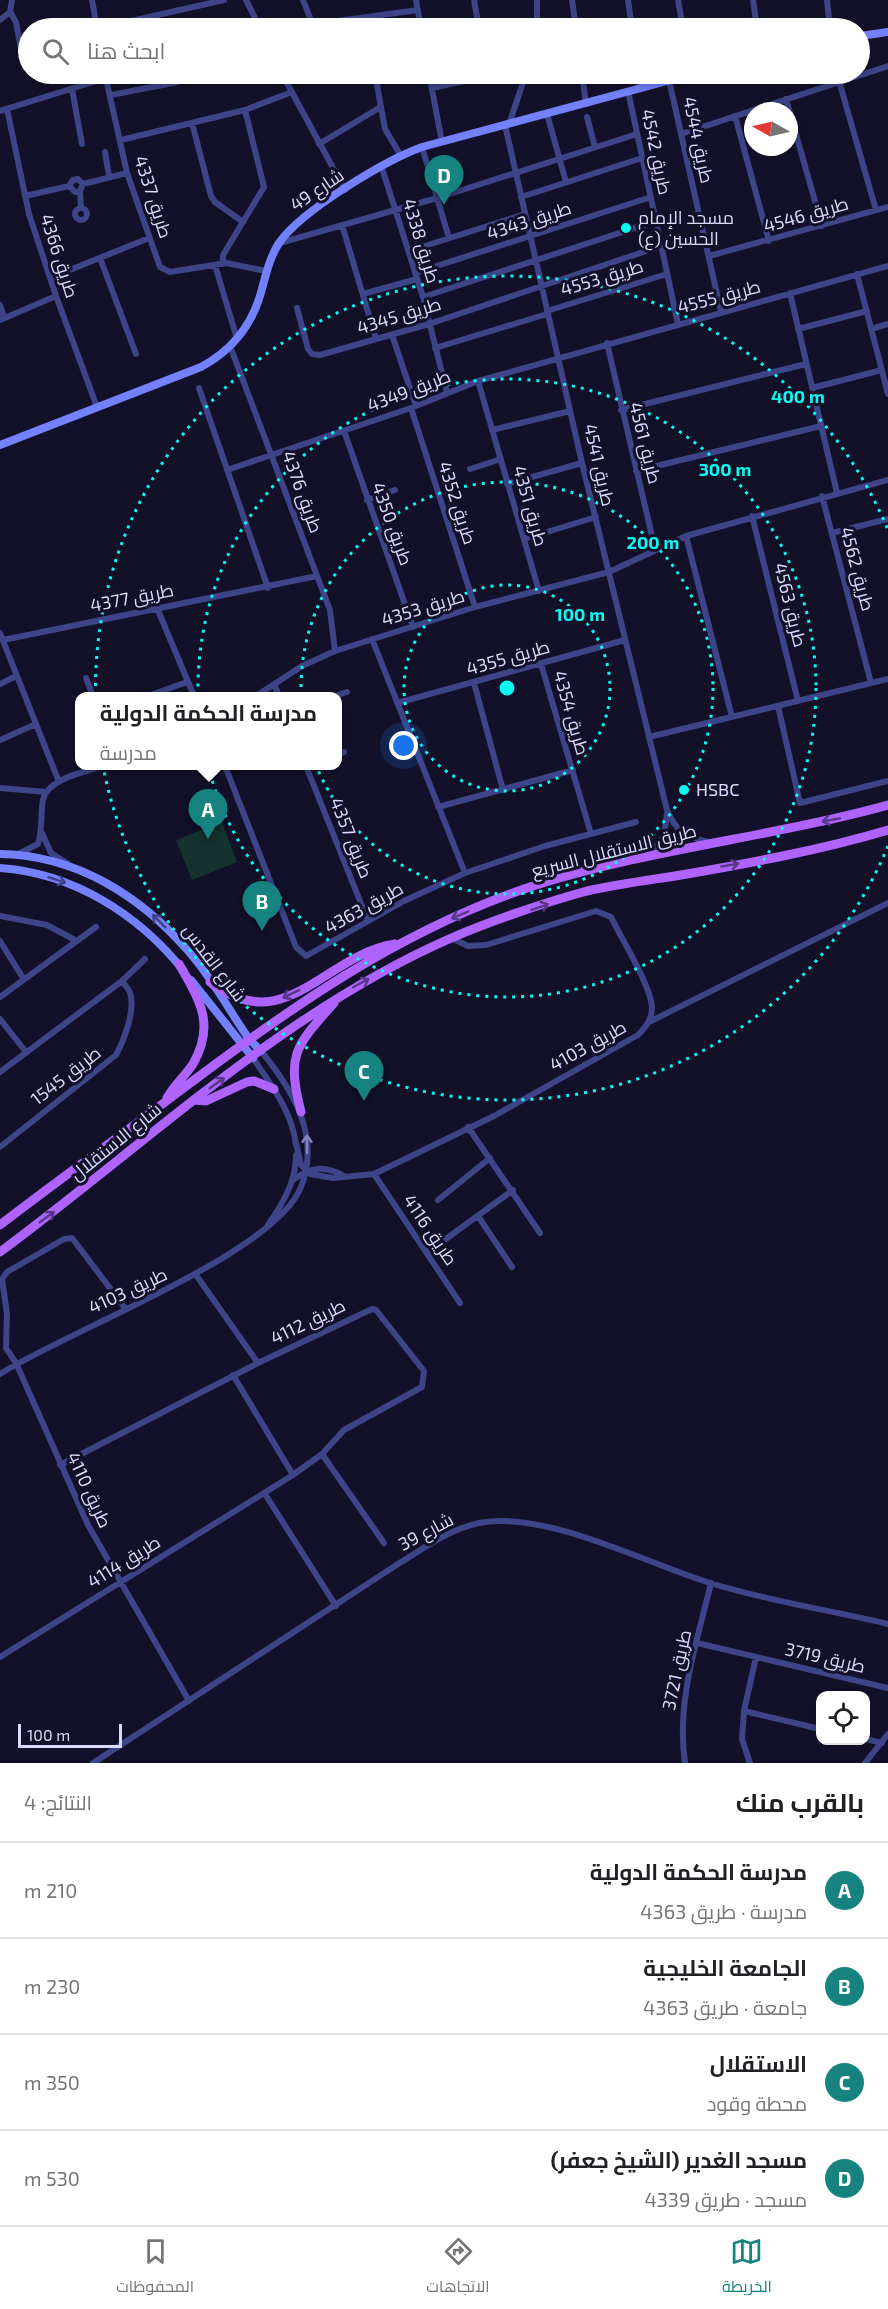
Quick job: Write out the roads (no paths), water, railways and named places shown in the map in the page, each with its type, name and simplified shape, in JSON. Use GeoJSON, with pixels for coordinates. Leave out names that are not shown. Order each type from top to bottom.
{"type":"FeatureCollection","features":[{"type":"Feature","properties":{"kind":"main road","name":"طريق الاستقلال السريع"},"geometry":{"type":"LineString","coordinates":[[245,1042],[301,1002],[400,943],[444,921],[534,886],[578,873],[843,818],[888,805]]}},
{"type":"Feature","properties":{"kind":"main road","name":"طريق الاستقلال السريع"},"geometry":{"type":"LineString","coordinates":[[257,1054],[342,993],[451,938],[587,891],[751,862],[888,830]]}},
{"type":"Feature","properties":{"kind":"main road"},"geometry":{"type":"LineString","coordinates":[[210,982],[231,997],[247,1002],[273,1002],[383,946],[400,943]]}},
{"type":"Feature","properties":{"kind":"main road"},"geometry":{"type":"LineString","coordinates":[[165,1102],[193,1063],[201,1047],[205,1028],[203,1010],[178,964]]}},
{"type":"Feature","properties":{"kind":"main road"},"geometry":{"type":"LineString","coordinates":[[301,1112],[293,1077],[298,1048],[313,1025],[342,993]]}},
{"type":"Feature","properties":{"kind":"main road","name":"شارع الاستقلال"},"geometry":{"type":"LineString","coordinates":[[0,1225],[245,1042]]}},
{"type":"Feature","properties":{"kind":"main road","name":"شارع الاستقلال"},"geometry":{"type":"LineString","coordinates":[[0,1252],[100,1177],[194,1100],[257,1054]]}},
{"type":"Feature","properties":{"kind":"main road"},"geometry":{"type":"LineString","coordinates":[[194,1100],[206,1101],[254,1081],[274,1089]]}},
{"type":"Feature","properties":{"kind":"street"},"geometry":{"type":"LineString","coordinates":[[12,0],[10,12],[16,22],[18,33]]}},
{"type":"Feature","properties":{"kind":"street"},"geometry":{"type":"LineString","coordinates":[[92,0],[96,18]]}},
{"type":"Feature","properties":{"kind":"street"},"geometry":{"type":"LineString","coordinates":[[144,18],[224,0]]}},
{"type":"Feature","properties":{"kind":"street"},"geometry":{"type":"LineString","coordinates":[[246,0],[255,18]]}},
{"type":"Feature","properties":{"kind":"street"},"geometry":{"type":"LineString","coordinates":[[303,0],[310,18]]}},
{"type":"Feature","properties":{"kind":"street"},"geometry":{"type":"LineString","coordinates":[[416,0],[419,18]]}},
{"type":"Feature","properties":{"kind":"street"},"geometry":{"type":"LineString","coordinates":[[474,0],[477,18]]}},
{"type":"Feature","properties":{"kind":"street"},"geometry":{"type":"LineString","coordinates":[[537,0],[537,18]]}},
{"type":"Feature","properties":{"kind":"street"},"geometry":{"type":"LineString","coordinates":[[572,0],[575,18]]}},
{"type":"Feature","properties":{"kind":"street"},"geometry":{"type":"LineString","coordinates":[[628,0],[631,18]]}},
{"type":"Feature","properties":{"kind":"street"},"geometry":{"type":"LineString","coordinates":[[678,0],[681,18]]}},
{"type":"Feature","properties":{"kind":"street"},"geometry":{"type":"LineString","coordinates":[[753,0],[756,18]]}},
{"type":"Feature","properties":{"kind":"street"},"geometry":{"type":"LineString","coordinates":[[827,0],[829,18]]}},
{"type":"Feature","properties":{"kind":"street"},"geometry":{"type":"LineString","coordinates":[[360,18],[418,10]]}},
{"type":"Feature","properties":{"kind":"street"},"geometry":{"type":"LineString","coordinates":[[0,20],[10,12]]}},
{"type":"Feature","properties":{"kind":"street"},"geometry":{"type":"LineString","coordinates":[[870,35],[888,32]]}},
{"type":"Feature","properties":{"kind":"street"},"geometry":{"type":"LineString","coordinates":[[870,72],[888,66]]}},
{"type":"Feature","properties":{"kind":"street"},"geometry":{"type":"LineString","coordinates":[[4,110],[85,84]]}},
{"type":"Feature","properties":{"kind":"street","name":"طريق 4337"},"geometry":{"type":"LineString","coordinates":[[108,84],[127,173],[160,267],[170,272],[223,264],[266,271]]}},
{"type":"Feature","properties":{"kind":"street"},"geometry":{"type":"LineString","coordinates":[[111,95],[168,84]]}},
{"type":"Feature","properties":{"kind":"street"},"geometry":{"type":"LineString","coordinates":[[288,84],[345,190]]}},
{"type":"Feature","properties":{"kind":"street"},"geometry":{"type":"LineString","coordinates":[[376,84],[380,108],[389,138],[401,156]]}},
{"type":"Feature","properties":{"kind":"street"},"geometry":{"type":"LineString","coordinates":[[431,84],[442,142]]}},
{"type":"Feature","properties":{"kind":"street"},"geometry":{"type":"LineString","coordinates":[[432,88],[448,84]]}},
{"type":"Feature","properties":{"kind":"street"},"geometry":{"type":"LineString","coordinates":[[507,124],[522,84]]}},
{"type":"Feature","properties":{"kind":"street"},"geometry":{"type":"LineString","coordinates":[[583,84],[586,104]]}},
{"type":"Feature","properties":{"kind":"street"},"geometry":{"type":"LineString","coordinates":[[639,84],[640,88]]}},
{"type":"Feature","properties":{"kind":"street","name":"شارع 49"},"geometry":{"type":"LineString","coordinates":[[0,446],[201,367],[237,339],[253,313],[266,271],[279,243],[296,222],[401,156],[422,147],[654,84]]}},
{"type":"Feature","properties":{"kind":"street","name":"طريق 4544"},"geometry":{"type":"LineString","coordinates":[[670,84],[721,312]]}},
{"type":"Feature","properties":{"kind":"street"},"geometry":{"type":"LineString","coordinates":[[681,134],[830,84]]}},
{"type":"Feature","properties":{"kind":"street","name":"طريق 4546"},"geometry":{"type":"LineString","coordinates":[[840,84],[876,210]]}},
{"type":"Feature","properties":{"kind":"street"},"geometry":{"type":"LineString","coordinates":[[72,89],[82,144]]}},
{"type":"Feature","properties":{"kind":"street","name":"طريق 4542"},"geometry":{"type":"LineString","coordinates":[[628,91],[678,324]]}},
{"type":"Feature","properties":{"kind":"street"},"geometry":{"type":"LineString","coordinates":[[121,141],[245,110],[292,92]]}},
{"type":"Feature","properties":{"kind":"street"},"geometry":{"type":"LineString","coordinates":[[786,99],[822,226]]}},
{"type":"Feature","properties":{"kind":"street"},"geometry":{"type":"LineString","coordinates":[[319,144],[380,108]]}},
{"type":"Feature","properties":{"kind":"street","name":"طريق 4366"},"geometry":{"type":"LineString","coordinates":[[4,110],[25,196],[50,278],[97,407]]}},
{"type":"Feature","properties":{"kind":"street"},"geometry":{"type":"LineString","coordinates":[[223,264],[224,255],[262,194],[264,184],[245,110]]}},
{"type":"Feature","properties":{"kind":"street"},"geometry":{"type":"LineString","coordinates":[[547,114],[566,182]]}},
{"type":"Feature","properties":{"kind":"street"},"geometry":{"type":"LineString","coordinates":[[735,116],[769,241]]}},
{"type":"Feature","properties":{"kind":"street"},"geometry":{"type":"LineString","coordinates":[[588,117],[595,147]]}},
{"type":"Feature","properties":{"kind":"street"},"geometry":{"type":"LineString","coordinates":[[192,123],[215,202],[243,222]]}},
{"type":"Feature","properties":{"kind":"street","name":"طريق 4541"},"geometry":{"type":"LineString","coordinates":[[507,124],[515,173],[557,357],[667,810]]}},
{"type":"Feature","properties":{"kind":"street"},"geometry":{"type":"LineString","coordinates":[[279,243],[437,198],[637,134]]}},
{"type":"Feature","properties":{"kind":"street"},"geometry":{"type":"LineString","coordinates":[[422,147],[449,238]]}},
{"type":"Feature","properties":{"kind":"street"},"geometry":{"type":"LineString","coordinates":[[105,152],[109,176]]}},
{"type":"Feature","properties":{"kind":"street"},"geometry":{"type":"LineString","coordinates":[[521,197],[642,158]]}},
{"type":"Feature","properties":{"kind":"street","name":"طريق 4338"},"geometry":{"type":"LineString","coordinates":[[382,168],[423,297],[447,393]]}},
{"type":"Feature","properties":{"kind":"street"},"geometry":{"type":"LineString","coordinates":[[81,208],[80,191],[83,184],[127,173]]}},
{"type":"Feature","properties":{"kind":"street"},"geometry":{"type":"LineString","coordinates":[[25,196],[69,186],[73,180],[78,179],[83,184]]}},
{"type":"Feature","properties":{"kind":"street"},"geometry":{"type":"LineString","coordinates":[[69,186],[75,192],[80,191]]}},
{"type":"Feature","properties":{"kind":"street","name":"طريق 4343"},"geometry":{"type":"LineString","coordinates":[[363,294],[651,197]]}},
{"type":"Feature","properties":{"kind":"street","name":"طريق 4546"},"geometry":{"type":"LineString","coordinates":[[709,256],[888,207]]}},
{"type":"Feature","properties":{"kind":"street"},"geometry":{"type":"LineString","coordinates":[[409,250],[525,214]]}},
{"type":"Feature","properties":{"kind":"street"},"geometry":{"type":"LineString","coordinates":[[423,297],[656,221]]}},
{"type":"Feature","properties":{"kind":"street"},"geometry":{"type":"LineString","coordinates":[[342,225],[376,339]]}},
{"type":"Feature","properties":{"kind":"street"},"geometry":{"type":"LineString","coordinates":[[50,278],[149,238]]}},
{"type":"Feature","properties":{"kind":"street","name":"طريق 4345"},"geometry":{"type":"LineString","coordinates":[[297,308],[308,349],[312,354],[320,355],[429,324],[661,246]]}},
{"type":"Feature","properties":{"kind":"street"},"geometry":{"type":"LineString","coordinates":[[100,258],[136,354]]}},
{"type":"Feature","properties":{"kind":"street"},"geometry":{"type":"LineString","coordinates":[[215,265],[237,339]]}},
{"type":"Feature","properties":{"kind":"street","name":"طريق 4555"},"geometry":{"type":"LineString","coordinates":[[557,357],[888,266]]}},
{"type":"Feature","properties":{"kind":"street","name":"طريق 4553"},"geometry":{"type":"LineString","coordinates":[[435,348],[667,274]]}},
{"type":"Feature","properties":{"kind":"street"},"geometry":{"type":"LineString","coordinates":[[857,274],[888,394]]}},
{"type":"Feature","properties":{"kind":"street"},"geometry":{"type":"LineString","coordinates":[[790,294],[837,492]]}},
{"type":"Feature","properties":{"kind":"street"},"geometry":{"type":"LineString","coordinates":[[0,305],[2,319],[56,296]]}},
{"type":"Feature","properties":{"kind":"street"},"geometry":{"type":"LineString","coordinates":[[798,329],[867,311]]}},
{"type":"Feature","properties":{"kind":"street"},"geometry":{"type":"LineString","coordinates":[[871,329],[888,324]]}},
{"type":"Feature","properties":{"kind":"street","name":"طريق 4352"},"geometry":{"type":"LineString","coordinates":[[392,335],[475,607]]}},
{"type":"Feature","properties":{"kind":"street","name":"طريق 4561"},"geometry":{"type":"LineString","coordinates":[[607,343],[655,549]]}},
{"type":"Feature","properties":{"kind":"street","name":"طريق 4376"},"geometry":{"type":"LineString","coordinates":[[230,346],[330,610],[335,651]]}},
{"type":"Feature","properties":{"kind":"street","name":"طريق 4349"},"geometry":{"type":"LineString","coordinates":[[227,470],[413,407],[478,381],[557,357]]}},
{"type":"Feature","properties":{"kind":"street"},"geometry":{"type":"LineString","coordinates":[[621,410],[806,364]]}},
{"type":"Feature","properties":{"kind":"street"},"geometry":{"type":"LineString","coordinates":[[812,388],[882,370]]}},
{"type":"Feature","properties":{"kind":"street","name":"طريق 4351"},"geometry":{"type":"LineString","coordinates":[[478,381],[539,591]]}},
{"type":"Feature","properties":{"kind":"street"},"geometry":{"type":"LineString","coordinates":[[199,388],[268,588]]}},
{"type":"Feature","properties":{"kind":"street"},"geometry":{"type":"LineString","coordinates":[[492,430],[570,411]]}},
{"type":"Feature","properties":{"kind":"street"},"geometry":{"type":"LineString","coordinates":[[636,471],[821,426]]}},
{"type":"Feature","properties":{"kind":"street","name":"طريق 4350"},"geometry":{"type":"LineString","coordinates":[[344,431],[413,627]]}},
{"type":"Feature","properties":{"kind":"street"},"geometry":{"type":"LineString","coordinates":[[471,469],[501,459]]}},
{"type":"Feature","properties":{"kind":"street"},"geometry":{"type":"LineString","coordinates":[[507,484],[582,463]]}},
{"type":"Feature","properties":{"kind":"street"},"geometry":{"type":"LineString","coordinates":[[609,572],[686,536],[822,496],[888,480]]}},
{"type":"Feature","properties":{"kind":"street"},"geometry":{"type":"LineString","coordinates":[[367,500],[395,490]]}},
{"type":"Feature","properties":{"kind":"street","name":"طريق 4562"},"geometry":{"type":"LineString","coordinates":[[822,496],[871,683]]}},
{"type":"Feature","properties":{"kind":"street","name":"طريق 4563"},"geometry":{"type":"LineString","coordinates":[[752,516],[798,701]]}},
{"type":"Feature","properties":{"kind":"street"},"geometry":{"type":"LineString","coordinates":[[524,539],[596,517]]}},
{"type":"Feature","properties":{"kind":"street"},"geometry":{"type":"LineString","coordinates":[[832,533],[888,519]]}},
{"type":"Feature","properties":{"kind":"street"},"geometry":{"type":"LineString","coordinates":[[686,536],[732,717]]}},
{"type":"Feature","properties":{"kind":"street","name":"طريق 4353"},"geometry":{"type":"LineString","coordinates":[[262,692],[302,666],[335,651],[475,607],[609,572]]}},
{"type":"Feature","properties":{"kind":"street","name":"طريق 4377"},"geometry":{"type":"LineString","coordinates":[[1,636],[268,588],[317,576]]}},
{"type":"Feature","properties":{"kind":"street"},"geometry":{"type":"LineString","coordinates":[[157,608],[192,692]]}},
{"type":"Feature","properties":{"kind":"street"},"geometry":{"type":"LineString","coordinates":[[1,636],[59,782]]}},
{"type":"Feature","properties":{"kind":"street"},"geometry":{"type":"LineString","coordinates":[[372,639],[465,873]]}},
{"type":"Feature","properties":{"kind":"street","name":"طريق 4355"},"geometry":{"type":"LineString","coordinates":[[397,703],[625,640]]}},
{"type":"Feature","properties":{"kind":"street","name":"طريق 4354"},"geometry":{"type":"LineString","coordinates":[[542,664],[591,834]]}},
{"type":"Feature","properties":{"kind":"street"},"geometry":{"type":"LineString","coordinates":[[0,684],[16,676]]}},
{"type":"Feature","properties":{"kind":"street"},"geometry":{"type":"LineString","coordinates":[[86,678],[91,692]]}},
{"type":"Feature","properties":{"kind":"street"},"geometry":{"type":"LineString","coordinates":[[649,737],[888,679]]}},
{"type":"Feature","properties":{"kind":"street"},"geometry":{"type":"LineString","coordinates":[[159,692],[188,682]]}},
{"type":"Feature","properties":{"kind":"street"},"geometry":{"type":"LineString","coordinates":[[474,683],[503,790]]}},
{"type":"Feature","properties":{"kind":"street"},"geometry":{"type":"LineString","coordinates":[[274,684],[277,692]]}},
{"type":"Feature","properties":{"kind":"street"},"geometry":{"type":"LineString","coordinates":[[342,694],[347,692]]}},
{"type":"Feature","properties":{"kind":"street"},"geometry":{"type":"LineString","coordinates":[[778,706],[800,802],[888,781]]}},
{"type":"Feature","properties":{"kind":"street"},"geometry":{"type":"LineString","coordinates":[[0,740],[36,724]]}},
{"type":"Feature","properties":{"kind":"street"},"geometry":{"type":"LineString","coordinates":[[0,788],[46,792],[59,782],[91,770]]}},
{"type":"Feature","properties":{"kind":"street","name":"طريق 4363"},"geometry":{"type":"LineString","coordinates":[[227,770],[296,947],[306,956],[368,921],[465,873],[636,822]]}},
{"type":"Feature","properties":{"kind":"street","name":"طريق 4357"},"geometry":{"type":"LineString","coordinates":[[310,770],[368,921]]}},
{"type":"Feature","properties":{"kind":"street","name":"طريق 4354"},"geometry":{"type":"LineString","coordinates":[[438,807],[573,770]]}},
{"type":"Feature","properties":{"kind":"street"},"geometry":{"type":"LineString","coordinates":[[16,855],[38,844],[42,832],[46,792]]}},
{"type":"Feature","properties":{"kind":"street"},"geometry":{"type":"LineString","coordinates":[[667,810],[677,830],[688,837],[715,843]]}},
{"type":"Feature","properties":{"kind":"street"},"geometry":{"type":"LineString","coordinates":[[644,859],[664,836],[667,810]]}},
{"type":"Feature","properties":{"kind":"street"},"geometry":{"type":"LineString","coordinates":[[42,832],[55,857],[80,869]]}},
{"type":"Feature","properties":{"kind":"street","name":"شارع القدس"},"geometry":{"type":"LineString","coordinates":[[0,854],[16,855],[80,869],[112,885],[153,914],[190,953],[245,1042]]}},
{"type":"Feature","properties":{"kind":"street","name":"شارع القدس"},"geometry":{"type":"LineString","coordinates":[[0,868],[58,880],[103,899],[142,926],[257,1054]]}},
{"type":"Feature","properties":{"kind":"street"},"geometry":{"type":"LineString","coordinates":[[258,903],[276,897]]}},
{"type":"Feature","properties":{"kind":"street"},"geometry":{"type":"LineString","coordinates":[[649,1022],[888,903]]}},
{"type":"Feature","properties":{"kind":"street","name":"طريق 4103"},"geometry":{"type":"LineString","coordinates":[[293,1180],[311,1168],[335,1170],[345,1176],[374,1174],[468,1127],[638,1035],[649,1022],[652,1014],[650,997],[611,917],[605,913],[596,911],[480,946],[468,946],[451,938]]}},
{"type":"Feature","properties":{"kind":"street"},"geometry":{"type":"LineString","coordinates":[[0,916],[47,925],[75,940]]}},
{"type":"Feature","properties":{"kind":"street"},"geometry":{"type":"LineString","coordinates":[[0,997],[75,940],[96,927]]}},
{"type":"Feature","properties":{"kind":"street"},"geometry":{"type":"LineString","coordinates":[[0,941],[23,978]]}},
{"type":"Feature","properties":{"kind":"street"},"geometry":{"type":"LineString","coordinates":[[0,1072],[122,981],[145,959]]}},
{"type":"Feature","properties":{"kind":"street","name":"طريق 1545"},"geometry":{"type":"LineString","coordinates":[[0,1147],[116,1055],[124,1040],[130,1017],[131,993],[122,981]]}},
{"type":"Feature","properties":{"kind":"street"},"geometry":{"type":"LineString","coordinates":[[0,1019],[26,1052]]}},
{"type":"Feature","properties":{"kind":"street","name":"طريق 4103"},"geometry":{"type":"LineString","coordinates":[[257,1054],[289,1115],[296,1143],[293,1180],[281,1206],[265,1229]]}},
{"type":"Feature","properties":{"kind":"street","name":"طريق 4103"},"geometry":{"type":"LineString","coordinates":[[0,1374],[125,1308],[195,1275],[265,1229],[292,1205],[302,1187],[308,1142],[301,1112],[289,1090],[257,1054]]}},
{"type":"Feature","properties":{"kind":"street"},"geometry":{"type":"LineString","coordinates":[[468,1127],[513,1190],[540,1233]]}},
{"type":"Feature","properties":{"kind":"street"},"geometry":{"type":"LineString","coordinates":[[296,1143],[301,1165],[306,1170]]}},
{"type":"Feature","properties":{"kind":"street"},"geometry":{"type":"LineString","coordinates":[[438,1200],[490,1158]]}},
{"type":"Feature","properties":{"kind":"street","name":"طريق 4116"},"geometry":{"type":"LineString","coordinates":[[374,1174],[460,1303]]}},
{"type":"Feature","properties":{"kind":"street"},"geometry":{"type":"LineString","coordinates":[[428,1252],[513,1190]]}},
{"type":"Feature","properties":{"kind":"street"},"geometry":{"type":"LineString","coordinates":[[478,1216],[512,1267]]}},
{"type":"Feature","properties":{"kind":"street","name":"طريق 4110"},"geometry":{"type":"LineString","coordinates":[[125,1308],[72,1238],[64,1239],[7,1272],[2,1279],[7,1314],[6,1348],[16,1364],[88,1525],[189,1701]]}},
{"type":"Feature","properties":{"kind":"street"},"geometry":{"type":"LineString","coordinates":[[195,1275],[258,1363]]}},
{"type":"Feature","properties":{"kind":"street","name":"طريق 4112"},"geometry":{"type":"LineString","coordinates":[[60,1465],[258,1363],[373,1308],[424,1371],[422,1387],[344,1430],[321,1454]]}},
{"type":"Feature","properties":{"kind":"street"},"geometry":{"type":"LineString","coordinates":[[233,1376],[293,1475]]}},
{"type":"Feature","properties":{"kind":"street"},"geometry":{"type":"LineString","coordinates":[[321,1454],[384,1543]]}},
{"type":"Feature","properties":{"kind":"street","name":"طريق 4114"},"geometry":{"type":"LineString","coordinates":[[0,1657],[265,1494],[321,1454]]}},
{"type":"Feature","properties":{"kind":"street"},"geometry":{"type":"LineString","coordinates":[[265,1494],[336,1606]]}},
{"type":"Feature","properties":{"kind":"street","name":"شارع 39"},"geometry":{"type":"LineString","coordinates":[[93,1763],[442,1537],[478,1523],[542,1525],[711,1583],[888,1624]]}},
{"type":"Feature","properties":{"kind":"street","name":"طريق 3721"},"geometry":{"type":"LineString","coordinates":[[685,1763],[681,1734],[685,1691],[711,1583]]}},
{"type":"Feature","properties":{"kind":"street","name":"طريق 3719"},"geometry":{"type":"LineString","coordinates":[[697,1643],[888,1688]]}},
{"type":"Feature","properties":{"kind":"street"},"geometry":{"type":"LineString","coordinates":[[750,1763],[742,1739],[744,1711],[756,1658]]}},
{"type":"Feature","properties":{"kind":"street"},"geometry":{"type":"LineString","coordinates":[[744,1711],[816,1728]]}},
{"type":"Feature","properties":{"kind":"street"},"geometry":{"type":"LineString","coordinates":[[864,1763],[888,1734]]}},
{"type":"Feature","properties":{"kind":"street"},"geometry":{"type":"LineString","coordinates":[[870,1740],[882,1743]]}},
{"type":"Feature","properties":{"kind":"place","name":"مسجد الغدير (الشيخ جعفر)"},"geometry":{"type":"Point","coordinates":[444,205]}},
{"type":"Feature","properties":{"kind":"place","name":"مسجد الإمام الحسين (ع)"},"geometry":{"type":"Point","coordinates":[626,228]}},
{"type":"Feature","properties":{"kind":"place","name":"HSBC"},"geometry":{"type":"Point","coordinates":[684,790]}},
{"type":"Feature","properties":{"kind":"place","name":"مدرسة الحكمة الدولية"},"geometry":{"type":"Point","coordinates":[208,839]}},
{"type":"Feature","properties":{"kind":"place","name":"الجامعة الخليجية"},"geometry":{"type":"Point","coordinates":[262,931]}},
{"type":"Feature","properties":{"kind":"place","name":"الاستقلال"},"geometry":{"type":"Point","coordinates":[364,1101]}}]}
